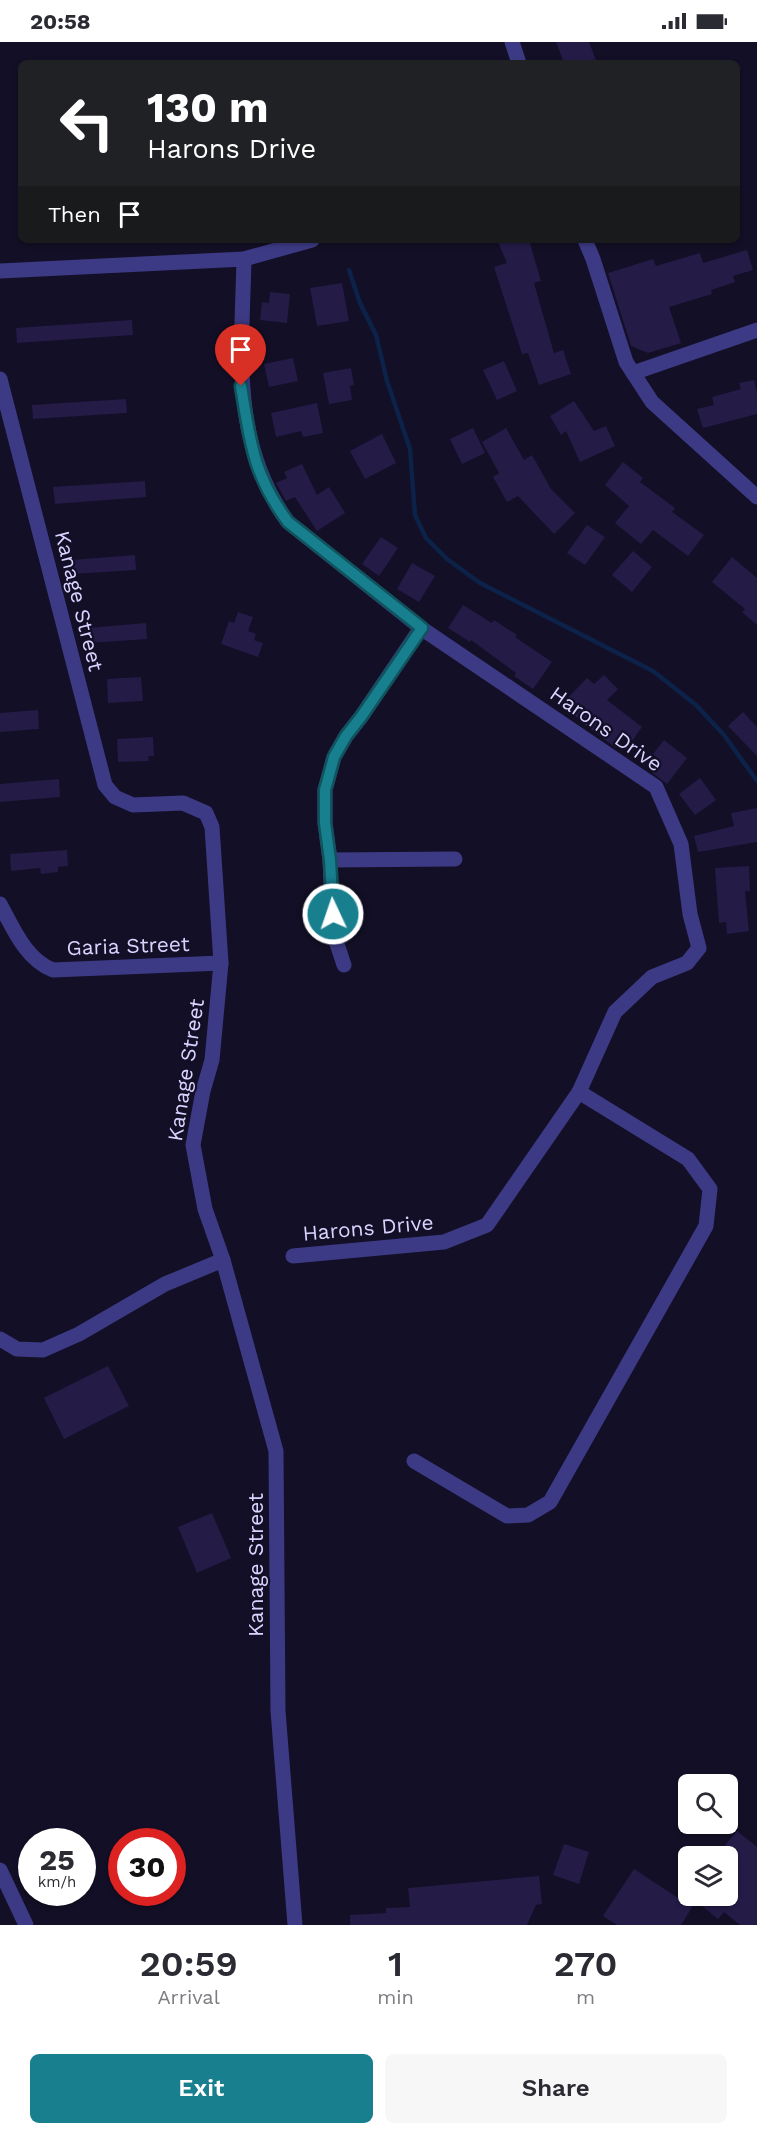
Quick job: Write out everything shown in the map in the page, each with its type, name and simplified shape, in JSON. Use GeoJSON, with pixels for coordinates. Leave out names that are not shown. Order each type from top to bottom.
{"type":"FeatureCollection","features":[{"type":"Feature","properties":{"kind":"street"},"geometry":{"type":"LineString","coordinates":[[512,42],[518,60]]}},
{"type":"Feature","properties":{"kind":"street"},"geometry":{"type":"LineString","coordinates":[[0,271],[244,259],[301,243]]}},
{"type":"Feature","properties":{"kind":"street"},"geometry":{"type":"LineString","coordinates":[[586,243],[626,362],[652,402],[757,496]]}},
{"type":"Feature","properties":{"kind":"street","name":"Harons Drive"},"geometry":{"type":"LineString","coordinates":[[244,259],[241,386],[252,454],[274,503],[288,522],[422,628],[656,787],[681,844],[690,914],[699,948],[687,963],[651,977],[615,1012],[579,1092],[487,1225],[444,1242],[293,1256]]}},
{"type":"Feature","properties":{"kind":"street"},"geometry":{"type":"LineString","coordinates":[[633,373],[757,330]]}},
{"type":"Feature","properties":{"kind":"street","name":"Kanage Street"},"geometry":{"type":"LineString","coordinates":[[0,379],[105,785],[115,797],[133,805],[156,806],[183,803],[206,813],[212,827],[221,963],[212,1060],[203,1091],[193,1145],[206,1209],[223,1260],[276,1451],[278,1711],[295,1925]]}},
{"type":"Feature","properties":{"kind":"street"},"geometry":{"type":"LineString","coordinates":[[344,965],[333,932],[330,860],[325,823],[325,790],[334,757],[346,736],[422,628]]}},
{"type":"Feature","properties":{"kind":"street"},"geometry":{"type":"LineString","coordinates":[[330,860],[455,859]]}},
{"type":"Feature","properties":{"kind":"street","name":"Garia Street"},"geometry":{"type":"LineString","coordinates":[[0,904],[23,945],[41,966],[53,970],[221,963]]}},
{"type":"Feature","properties":{"kind":"street"},"geometry":{"type":"LineString","coordinates":[[414,1461],[507,1516],[528,1515],[550,1502],[706,1226],[710,1189],[688,1159],[579,1092]]}},
{"type":"Feature","properties":{"kind":"street"},"geometry":{"type":"LineString","coordinates":[[0,1339],[17,1348],[44,1350],[79,1334],[165,1284],[223,1260]]}},
{"type":"Feature","properties":{"kind":"street"},"geometry":{"type":"LineString","coordinates":[[0,1870],[26,1925]]}},
{"type":"Feature","properties":{"kind":"building"},"geometry":{"type":"Polygon","coordinates":[[[556,42],[589,42],[596,60],[563,60],[556,42]]]}},
{"type":"Feature","properties":{"kind":"building"},"geometry":{"type":"Polygon","coordinates":[[[498,243],[530,243],[541,281],[534,283],[554,353],[563,350],[571,374],[539,385],[528,353],[522,354],[494,267],[507,263],[498,243]]]}},
{"type":"Feature","properties":{"kind":"building"},"geometry":{"type":"Polygon","coordinates":[[[747,250],[753,270],[733,276],[735,282],[711,290],[712,294],[669,307],[681,343],[648,353],[631,346],[608,273],[653,259],[656,266],[700,253],[703,263],[747,250]]]}},
{"type":"Feature","properties":{"kind":"building"},"geometry":{"type":"Polygon","coordinates":[[[342,283],[349,321],[317,326],[310,288],[342,283]]]}},
{"type":"Feature","properties":{"kind":"building"},"geometry":{"type":"Polygon","coordinates":[[[270,292],[290,294],[287,323],[260,320],[262,302],[269,303],[270,292]]]}},
{"type":"Feature","properties":{"kind":"building"},"geometry":{"type":"Polygon","coordinates":[[[132,320],[133,335],[17,343],[16,328],[132,320]]]}},
{"type":"Feature","properties":{"kind":"building"},"geometry":{"type":"Polygon","coordinates":[[[293,358],[298,381],[269,387],[264,364],[293,358]]]}},
{"type":"Feature","properties":{"kind":"building"},"geometry":{"type":"Polygon","coordinates":[[[504,361],[517,391],[497,400],[483,370],[504,361]]]}},
{"type":"Feature","properties":{"kind":"building"},"geometry":{"type":"Polygon","coordinates":[[[351,368],[354,385],[350,386],[352,400],[329,404],[323,373],[351,368]]]}},
{"type":"Feature","properties":{"kind":"building"},"geometry":{"type":"Polygon","coordinates":[[[754,380],[757,392],[757,414],[703,428],[697,409],[714,405],[712,397],[741,389],[739,383],[754,380]]]}},
{"type":"Feature","properties":{"kind":"building"},"geometry":{"type":"Polygon","coordinates":[[[126,399],[127,413],[33,419],[32,405],[126,399]]]}},
{"type":"Feature","properties":{"kind":"building"},"geometry":{"type":"Polygon","coordinates":[[[574,401],[594,431],[606,426],[615,446],[580,462],[566,431],[561,435],[550,416],[574,401]]]}},
{"type":"Feature","properties":{"kind":"building"},"geometry":{"type":"Polygon","coordinates":[[[317,403],[323,433],[303,437],[301,431],[276,437],[271,413],[317,403]]]}},
{"type":"Feature","properties":{"kind":"building"},"geometry":{"type":"Polygon","coordinates":[[[473,428],[485,453],[462,464],[450,439],[473,428]]]}},
{"type":"Feature","properties":{"kind":"building"},"geometry":{"type":"Polygon","coordinates":[[[506,428],[524,460],[532,455],[551,489],[575,513],[554,534],[518,496],[507,502],[493,477],[499,473],[482,442],[506,428]]]}},
{"type":"Feature","properties":{"kind":"building"},"geometry":{"type":"Polygon","coordinates":[[[382,434],[396,463],[365,479],[350,451],[382,434]]]}},
{"type":"Feature","properties":{"kind":"building"},"geometry":{"type":"Polygon","coordinates":[[[623,462],[643,478],[640,482],[675,508],[672,512],[704,535],[688,556],[653,530],[641,544],[615,523],[629,506],[605,485],[623,462]]]}},
{"type":"Feature","properties":{"kind":"building"},"geometry":{"type":"Polygon","coordinates":[[[302,464],[317,495],[329,487],[345,513],[317,531],[295,497],[286,501],[276,483],[287,478],[284,472],[302,464]]]}},
{"type":"Feature","properties":{"kind":"building"},"geometry":{"type":"Polygon","coordinates":[[[145,481],[146,497],[55,504],[53,487],[145,481]]]}},
{"type":"Feature","properties":{"kind":"building"},"geometry":{"type":"Polygon","coordinates":[[[587,525],[605,537],[585,565],[567,553],[587,525]]]}},
{"type":"Feature","properties":{"kind":"building"},"geometry":{"type":"Polygon","coordinates":[[[381,537],[398,548],[379,576],[362,564],[381,537]]]}},
{"type":"Feature","properties":{"kind":"building"},"geometry":{"type":"Polygon","coordinates":[[[633,551],[652,567],[632,592],[612,575],[633,551]]]}},
{"type":"Feature","properties":{"kind":"building"},"geometry":{"type":"Polygon","coordinates":[[[135,555],[136,570],[72,574],[71,560],[135,555]]]}},
{"type":"Feature","properties":{"kind":"building"},"geometry":{"type":"Polygon","coordinates":[[[732,557],[757,578],[757,625],[742,612],[745,609],[712,582],[732,557]]]}},
{"type":"Feature","properties":{"kind":"building"},"geometry":{"type":"Polygon","coordinates":[[[412,563],[435,576],[419,602],[397,589],[412,563]]]}},
{"type":"Feature","properties":{"kind":"building"},"geometry":{"type":"Polygon","coordinates":[[[463,605],[492,623],[494,620],[552,662],[533,689],[514,676],[516,673],[471,640],[470,642],[448,628],[463,605]]]}},
{"type":"Feature","properties":{"kind":"building"},"geometry":{"type":"Polygon","coordinates":[[[238,612],[253,617],[248,631],[256,634],[254,640],[263,643],[258,657],[221,644],[229,621],[234,623],[238,612]]]}},
{"type":"Feature","properties":{"kind":"building"},"geometry":{"type":"Polygon","coordinates":[[[146,623],[147,639],[88,643],[87,628],[146,623]]]}},
{"type":"Feature","properties":{"kind":"building"},"geometry":{"type":"Polygon","coordinates":[[[604,675],[618,689],[607,700],[642,727],[632,741],[626,736],[616,748],[562,704],[587,678],[594,684],[604,675]]]}},
{"type":"Feature","properties":{"kind":"building"},"geometry":{"type":"Polygon","coordinates":[[[141,677],[143,701],[108,703],[107,679],[141,677]]]}},
{"type":"Feature","properties":{"kind":"building"},"geometry":{"type":"Polygon","coordinates":[[[38,710],[39,729],[0,732],[0,713],[38,710]]]}},
{"type":"Feature","properties":{"kind":"building"},"geometry":{"type":"Polygon","coordinates":[[[743,712],[757,727],[757,756],[728,726],[743,712]]]}},
{"type":"Feature","properties":{"kind":"building"},"geometry":{"type":"Polygon","coordinates":[[[153,737],[154,756],[148,756],[149,761],[118,762],[117,739],[153,737]]]}},
{"type":"Feature","properties":{"kind":"building"},"geometry":{"type":"Polygon","coordinates":[[[664,740],[687,758],[667,784],[650,771],[659,759],[653,754],[664,740]]]}},
{"type":"Feature","properties":{"kind":"building"},"geometry":{"type":"Polygon","coordinates":[[[700,778],[716,800],[695,815],[679,794],[700,778]]]}},
{"type":"Feature","properties":{"kind":"building"},"geometry":{"type":"Polygon","coordinates":[[[59,779],[60,797],[0,802],[0,784],[59,779]]]}},
{"type":"Feature","properties":{"kind":"building"},"geometry":{"type":"Polygon","coordinates":[[[757,808],[757,842],[698,852],[694,836],[734,826],[731,813],[757,808]]]}},
{"type":"Feature","properties":{"kind":"building"},"geometry":{"type":"Polygon","coordinates":[[[67,850],[68,866],[58,867],[58,872],[41,874],[40,868],[11,871],[10,854],[67,850]]]}},
{"type":"Feature","properties":{"kind":"building"},"geometry":{"type":"Polygon","coordinates":[[[749,866],[750,891],[745,891],[749,931],[727,934],[726,922],[719,923],[715,868],[749,866]]]}},
{"type":"Feature","properties":{"kind":"building"},"geometry":{"type":"Polygon","coordinates":[[[108,1366],[129,1406],[64,1439],[44,1398],[108,1366]]]}},
{"type":"Feature","properties":{"kind":"building"},"geometry":{"type":"Polygon","coordinates":[[[212,1513],[231,1558],[197,1573],[178,1527],[212,1513]]]}},
{"type":"Feature","properties":{"kind":"building"},"geometry":{"type":"Polygon","coordinates":[[[738,1832],[757,1847],[757,1925],[740,1925],[724,1912],[718,1919],[702,1906],[738,1906],[738,1846],[724,1846],[738,1832]]]}},
{"type":"Feature","properties":{"kind":"building"},"geometry":{"type":"Polygon","coordinates":[[[564,1844],[589,1852],[579,1884],[553,1875],[564,1844]]]}},
{"type":"Feature","properties":{"kind":"building"},"geometry":{"type":"Polygon","coordinates":[[[634,1869],[678,1898],[678,1906],[693,1906],[681,1925],[617,1925],[603,1916],[634,1869]]]}},
{"type":"Feature","properties":{"kind":"building"},"geometry":{"type":"Polygon","coordinates":[[[539,1876],[542,1904],[536,1905],[527,1925],[350,1925],[350,1915],[386,1913],[386,1908],[410,1907],[408,1888],[539,1876]]]}},
{"type":"Feature","properties":{"kind":"waterway"},"geometry":{"type":"LineString","coordinates":[[349,270],[360,303],[376,335],[387,381],[410,449],[415,515],[426,538],[447,559],[480,583],[653,671],[696,705],[724,735],[757,781]]}},
{"type":"Feature","properties":{"kind":"route"},"geometry":{"type":"LineString","coordinates":[[241,386],[252,454],[274,503],[288,522],[422,628],[346,736],[334,757],[325,790],[325,823],[333,914]]}}]}
